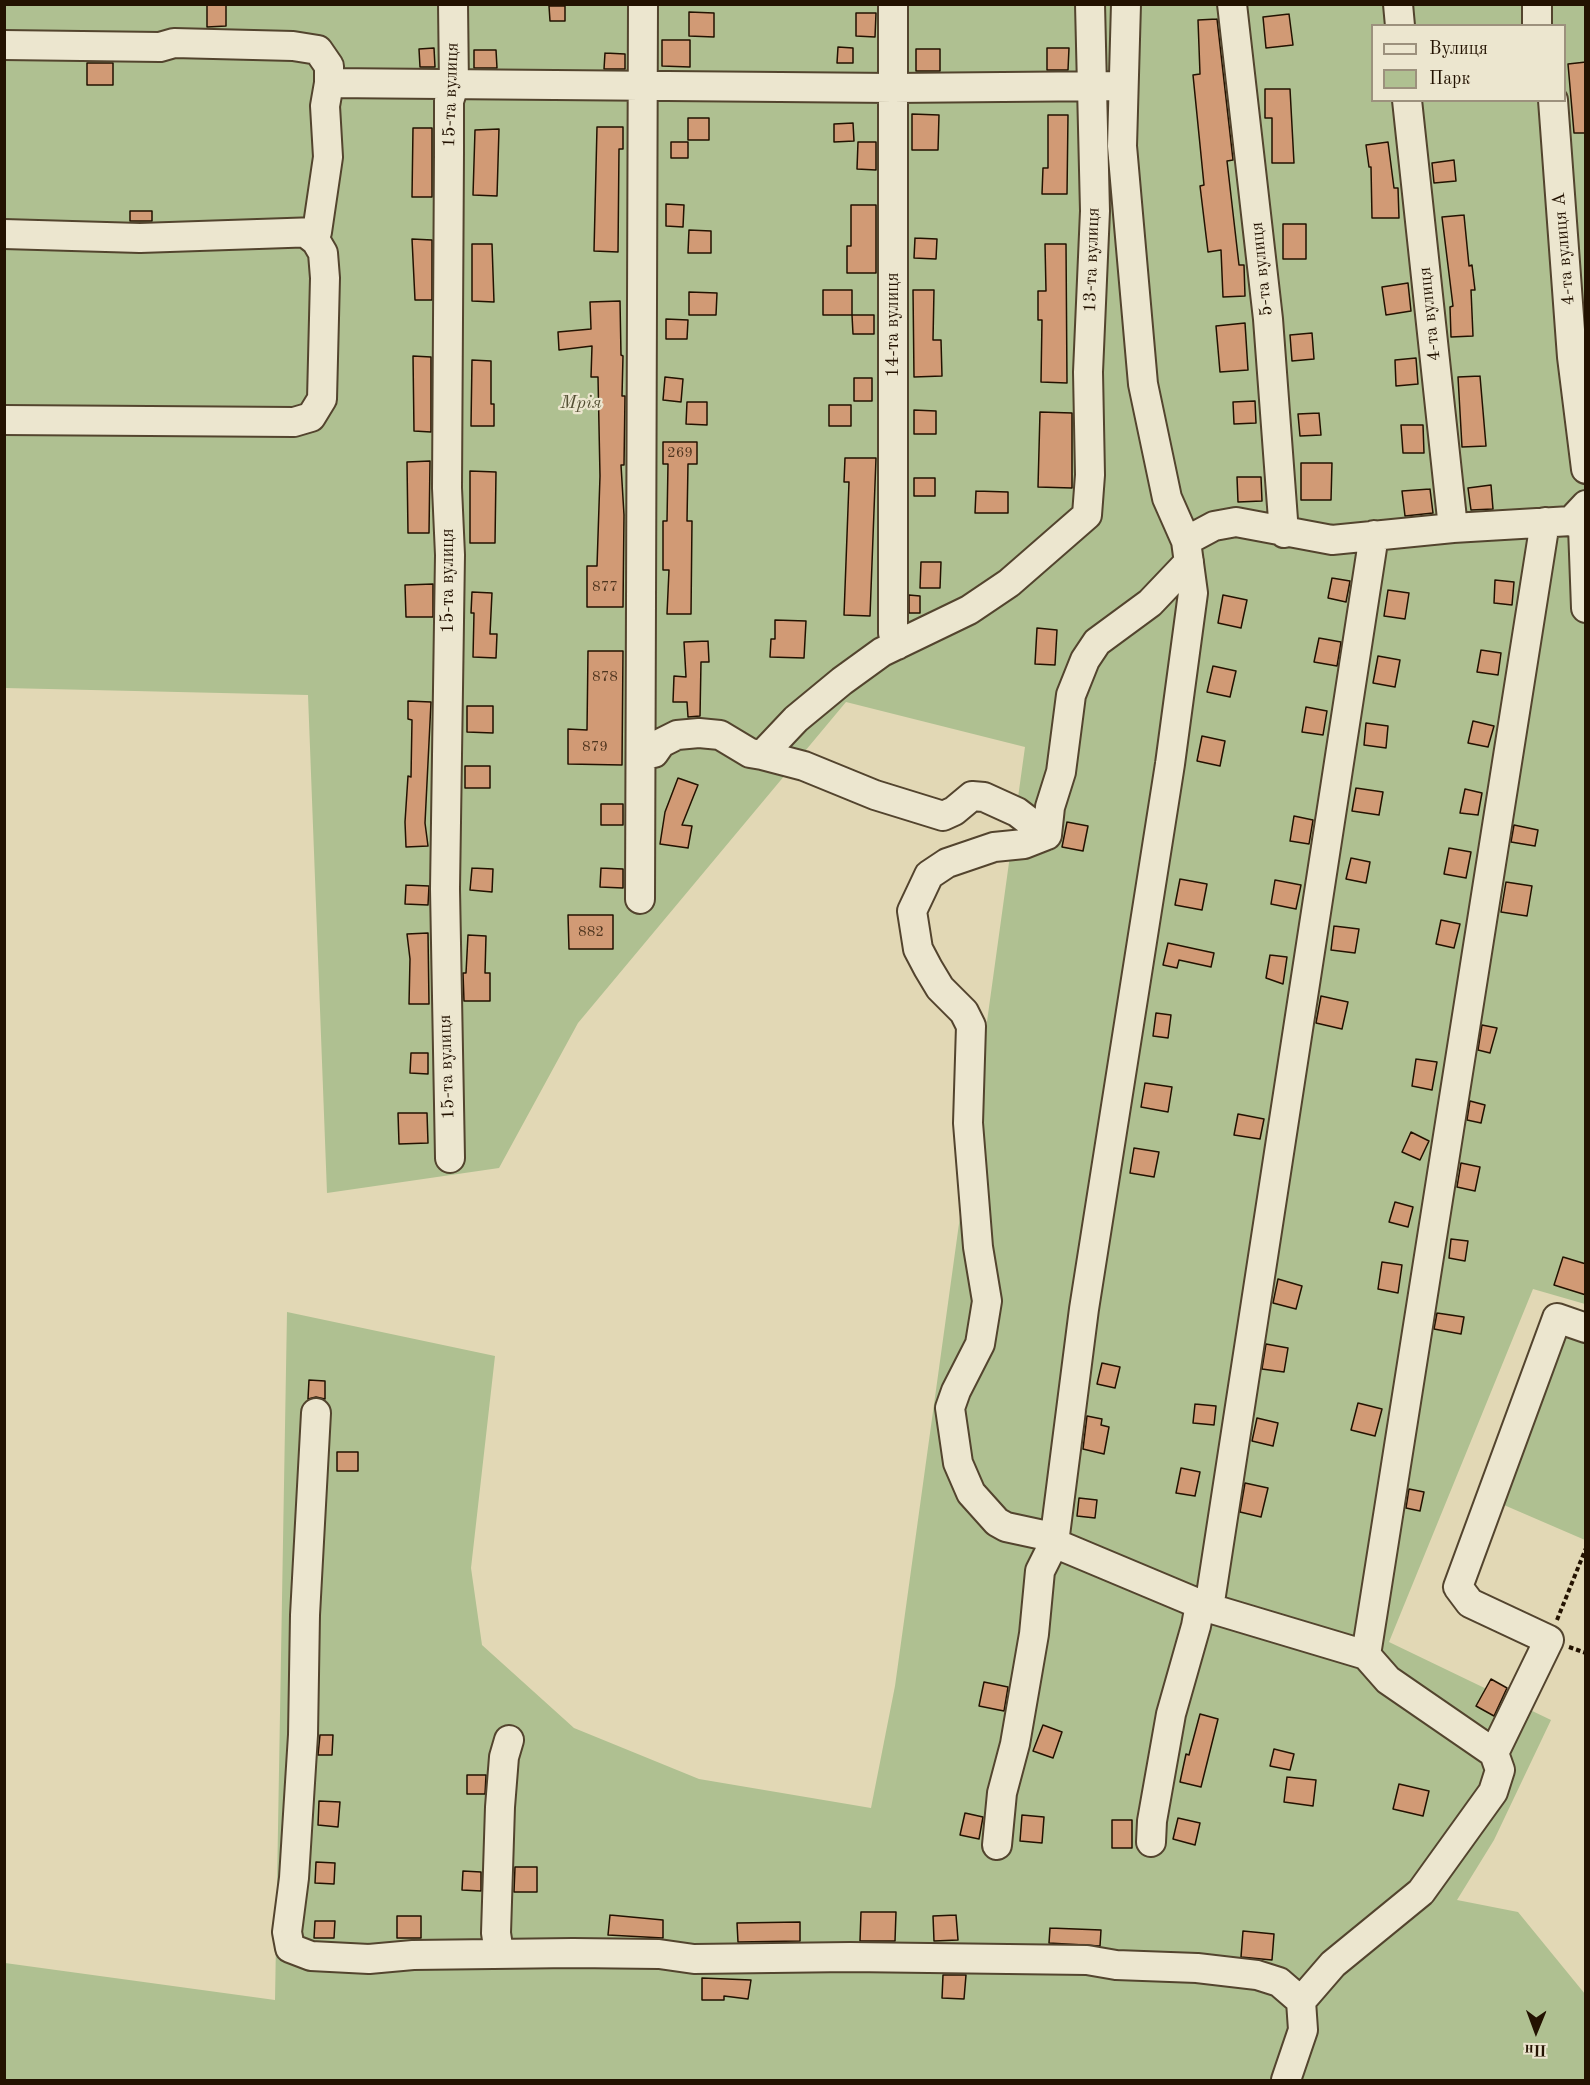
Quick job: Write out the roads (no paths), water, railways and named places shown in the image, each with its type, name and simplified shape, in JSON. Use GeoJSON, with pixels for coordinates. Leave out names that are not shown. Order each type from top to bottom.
{"type":"FeatureCollection","features":[{"type":"Feature","properties":{"kind":"street","name":"15-та вулиця"},"geometry":{"type":"LineString","coordinates":[[450,1158],[445,889],[450,555],[447,488],[449,152],[450,101],[454,86],[453,4]]}},
{"type":"Feature","properties":{"kind":"street"},"geometry":{"type":"LineString","coordinates":[[640,899],[643,4]]}},
{"type":"Feature","properties":{"kind":"street","name":"14-та вулиця"},"geometry":{"type":"LineString","coordinates":[[893,4],[893,633],[897,645]]}},
{"type":"Feature","properties":{"kind":"street","name":"13-та вулиця"},"geometry":{"type":"LineString","coordinates":[[897,645],[969,610],[1009,583],[1087,514],[1090,475],[1088,372],[1095,211],[1094,86],[1090,4]]}},
{"type":"Feature","properties":{"kind":"street"},"geometry":{"type":"LineString","coordinates":[[997,1845],[1002,1793],[1015,1744],[1034,1634],[1040,1571],[1054,1543],[1084,1309],[1188,643],[1193,593],[1187,551],[1167,498],[1143,384],[1122,146],[1126,4]]}},
{"type":"Feature","properties":{"kind":"street","name":"5-та вулиця"},"geometry":{"type":"LineString","coordinates":[[1232,4],[1268,319],[1284,533]]}},
{"type":"Feature","properties":{"kind":"street"},"geometry":{"type":"LineString","coordinates":[[1398,4],[1400,24]]}},
{"type":"Feature","properties":{"kind":"street"},"geometry":{"type":"LineString","coordinates":[[1537,4],[1537,24]]}},
{"type":"Feature","properties":{"kind":"street"},"geometry":{"type":"LineString","coordinates":[[4,45],[160,47],[174,43],[293,46],[318,50],[329,66],[325,106],[328,157],[317,232],[140,238],[4,234]]}},
{"type":"Feature","properties":{"kind":"street"},"geometry":{"type":"LineString","coordinates":[[329,84],[893,88],[1124,87]]}},
{"type":"Feature","properties":{"kind":"street","name":"4-та вулиця"},"geometry":{"type":"LineString","coordinates":[[1407,102],[1453,528]]}},
{"type":"Feature","properties":{"kind":"street","name":"4-та вулиця А"},"geometry":{"type":"LineString","coordinates":[[1553,102],[1575,258],[1586,469]]}},
{"type":"Feature","properties":{"kind":"street"},"geometry":{"type":"LineString","coordinates":[[4,420],[259,423],[294,422],[311,417],[322,399],[324,278],[323,253],[316,241],[307,234]]}},
{"type":"Feature","properties":{"kind":"street"},"geometry":{"type":"LineString","coordinates":[[1047,835],[1050,807],[1061,772],[1071,695],[1085,660],[1098,642],[1150,603],[1187,551],[1214,526],[1236,522],[1284,533],[1332,540],[1567,516],[1582,527],[1586,608]]}},
{"type":"Feature","properties":{"kind":"street"},"geometry":{"type":"LineString","coordinates":[[1366,1656],[1567,516]]}},
{"type":"Feature","properties":{"kind":"street"},"geometry":{"type":"LineString","coordinates":[[1151,1842],[1152,1821],[1170,1714],[1204,1606],[1374,535]]}},
{"type":"Feature","properties":{"kind":"street"},"geometry":{"type":"LineString","coordinates":[[762,755],[815,701],[882,652],[897,645]]}},
{"type":"Feature","properties":{"kind":"street"},"geometry":{"type":"LineString","coordinates":[[641,755],[654,753],[661,743],[677,735],[699,733],[720,735],[750,753],[804,766],[875,795],[943,816],[954,811],[972,796],[984,797],[1017,812],[1047,835]]}},
{"type":"Feature","properties":{"kind":"street"},"geometry":{"type":"LineString","coordinates":[[1047,835],[1024,844],[994,847],[947,863],[929,875],[919,891],[912,912],[918,949],[940,988],[964,1012],[971,1026],[968,1124],[978,1247],[987,1301],[980,1344],[950,1408],[958,1463],[971,1493],[997,1522],[1025,1533],[1043,1534],[1054,1543],[1204,1606],[1366,1656],[1388,1680],[1494,1753],[1500,1770],[1492,1792],[1421,1892],[1332,1964],[1301,2001],[1303,2030],[1286,2080]]}},
{"type":"Feature","properties":{"kind":"street"},"geometry":{"type":"LineString","coordinates":[[1494,1753],[1549,1640],[1470,1603],[1458,1587],[1557,1318],[1586,1328]]}},
{"type":"Feature","properties":{"kind":"street"},"geometry":{"type":"LineString","coordinates":[[316,1413],[305,1615],[303,1735],[294,1878],[287,1932],[290,1948],[311,1956],[369,1959],[413,1954],[498,1953],[658,1954],[694,1959],[884,1957],[1087,1960],[1116,1965],[1197,1968],[1257,1975],[1279,1982],[1301,2001]]}},
{"type":"Feature","properties":{"kind":"street"},"geometry":{"type":"LineString","coordinates":[[498,1953],[496,1933],[500,1807],[504,1757],[508,1740]]}},
{"type":"Feature","properties":{"kind":"park label","name":"Мрія"},"geometry":{"type":"Point","coordinates":[581,403]}}]}
